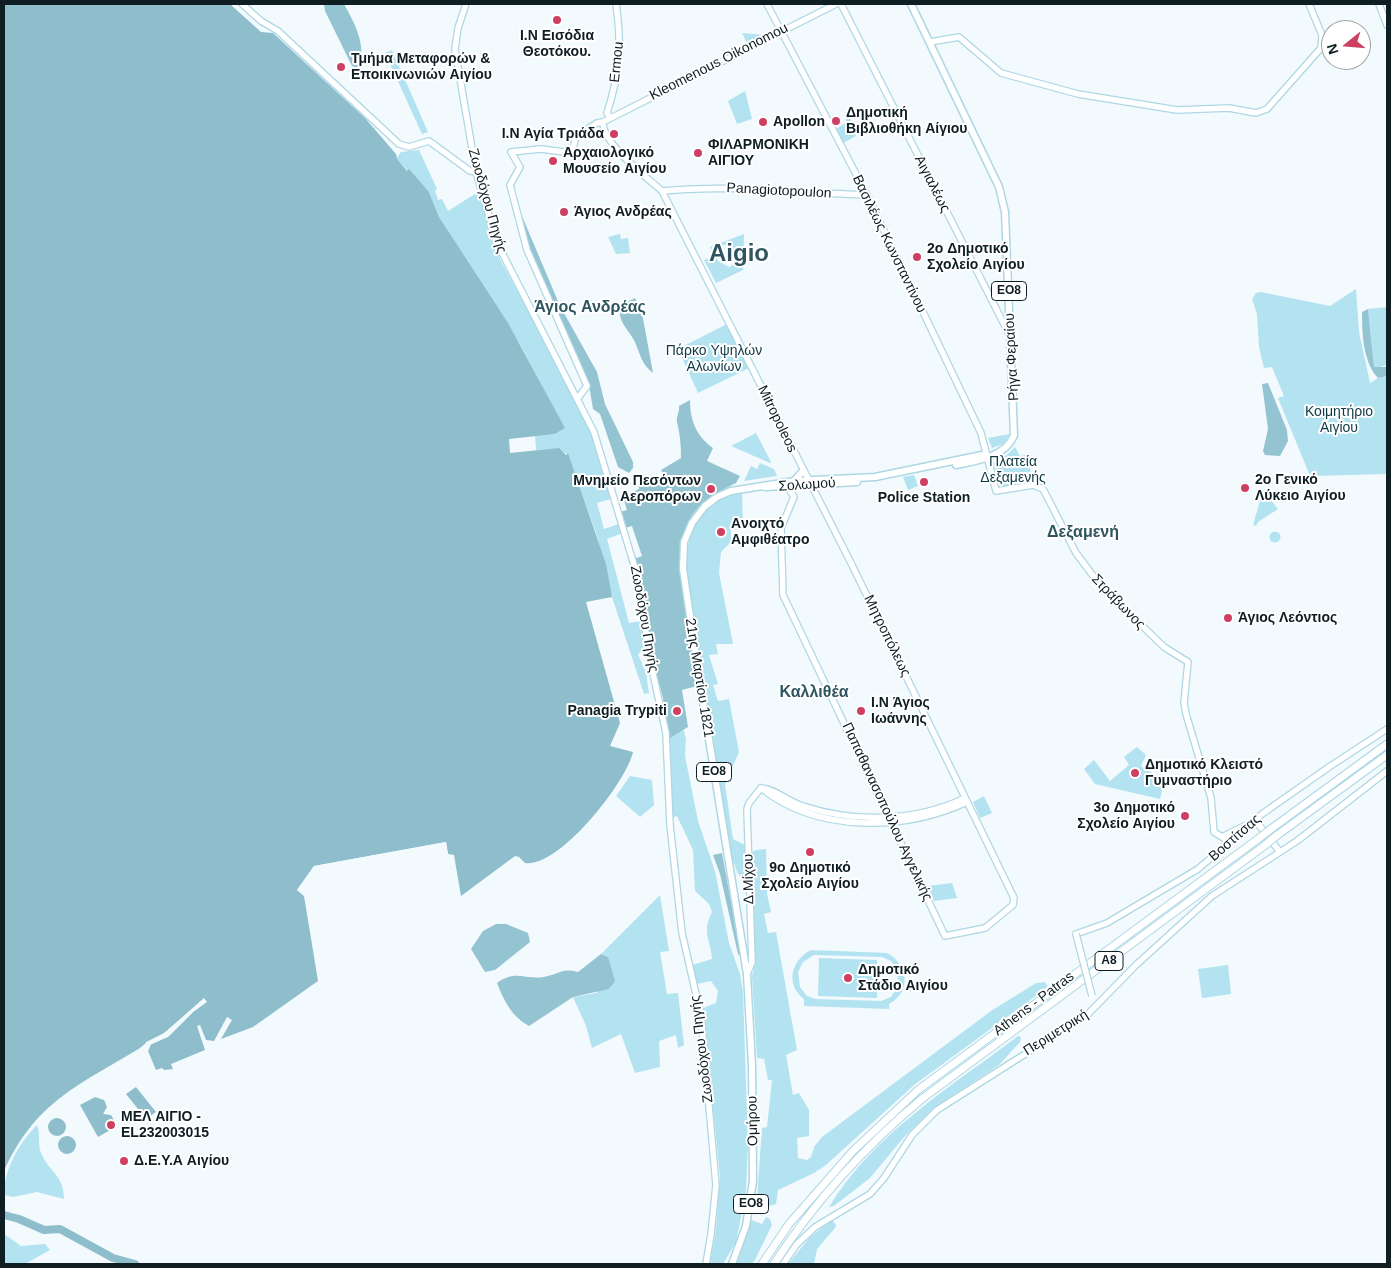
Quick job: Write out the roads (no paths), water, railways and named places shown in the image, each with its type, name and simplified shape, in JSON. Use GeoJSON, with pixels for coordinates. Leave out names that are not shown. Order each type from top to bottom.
{"type":"FeatureCollection","features":[{"type":"Feature","properties":{"kind":"highway","name":"Athens - Patras"},"geometry":{"type":"LineString","coordinates":[[762,1264],[789,1224],[853,1151],[918,1090],[1387,744]]}},
{"type":"Feature","properties":{"kind":"highway","name":"Athens - Patras"},"geometry":{"type":"LineString","coordinates":[[774,1264],[813,1209],[858,1156],[890,1125],[923,1098],[1387,756]]}},
{"type":"Feature","properties":{"kind":"main road","name":"Ρήγα Φεραίου"},"geometry":{"type":"LineString","coordinates":[[911,4],[1002,195],[1006,215],[1015,431]]}},
{"type":"Feature","properties":{"kind":"main road","name":"Σολωμού"},"geometry":{"type":"LineString","coordinates":[[762,486],[788,487],[809,483],[875,477],[982,455],[987,456],[1008,446],[1015,431]]}},
{"type":"Feature","properties":{"kind":"main road"},"geometry":{"type":"LineString","coordinates":[[794,481],[802,470]]}},
{"type":"Feature","properties":{"kind":"main road","name":"Σολωμού"},"geometry":{"type":"LineString","coordinates":[[762,486],[794,481],[809,483]]}},
{"type":"Feature","properties":{"kind":"main road","name":"21ης Μαρτίου 1821"},"geometry":{"type":"LineString","coordinates":[[747,974],[701,690],[682,553],[692,523],[708,503],[731,491],[762,486]]}},
{"type":"Feature","properties":{"kind":"main road","name":"Ομήρου"},"geometry":{"type":"LineString","coordinates":[[732,1264],[746,1226],[753,1181],[752,1065],[747,974]]}},
{"type":"Feature","properties":{"kind":"street"},"geometry":{"type":"LineString","coordinates":[[242,4],[261,21],[278,31],[399,144],[410,146],[429,141],[470,171],[476,172]]}},
{"type":"Feature","properties":{"kind":"street","name":"Ζωοδόχου Πηγής"},"geometry":{"type":"LineString","coordinates":[[466,4],[456,36],[455,49],[476,172],[499,250],[578,398],[594,432],[632,553],[666,732],[670,826],[677,897],[685,948],[701,1016],[714,1147],[715,1202],[706,1264]]}},
{"type":"Feature","properties":{"kind":"street","name":"Ermou"},"geometry":{"type":"LineString","coordinates":[[610,118],[607,112],[613,95],[621,50],[616,4]]}},
{"type":"Feature","properties":{"kind":"street","name":"Βασιλέως Κωνσταντίνου"},"geometry":{"type":"LineString","coordinates":[[767,4],[867,195],[981,433],[996,491],[1026,486]]}},
{"type":"Feature","properties":{"kind":"street","name":"Kleomenous Oikonomou"},"geometry":{"type":"LineString","coordinates":[[578,398],[587,386],[527,250],[510,185],[520,167],[511,156],[513,150],[541,149],[572,153],[576,136],[597,123],[603,122],[836,4]]}},
{"type":"Feature","properties":{"kind":"street","name":"Αιγιαλέως"},"geometry":{"type":"LineString","coordinates":[[841,4],[1011,338]]}},
{"type":"Feature","properties":{"kind":"street"},"geometry":{"type":"LineString","coordinates":[[930,42],[959,37],[1000,73],[1078,94],[1177,110],[1229,108],[1248,113],[1258,113],[1267,109],[1319,52],[1322,35],[1309,4]]}},
{"type":"Feature","properties":{"kind":"street"},"geometry":{"type":"LineString","coordinates":[[1379,4],[1387,25]]}},
{"type":"Feature","properties":{"kind":"street"},"geometry":{"type":"LineString","coordinates":[[603,122],[604,129],[620,152],[662,192]]}},
{"type":"Feature","properties":{"kind":"street","name":"Panagiotopoulon"},"geometry":{"type":"LineString","coordinates":[[662,192],[748,187],[780,192],[867,195]]}},
{"type":"Feature","properties":{"kind":"street","name":"Mitropoleos"},"geometry":{"type":"LineString","coordinates":[[662,192],[802,470]]}},
{"type":"Feature","properties":{"kind":"street","name":"Μητροπόλεως"},"geometry":{"type":"LineString","coordinates":[[802,470],[1014,902],[985,928],[945,936]]}},
{"type":"Feature","properties":{"kind":"street","name":"Στράβωνος"},"geometry":{"type":"LineString","coordinates":[[1026,486],[1036,485],[1042,490],[1076,553],[1100,585],[1164,647],[1185,659],[1188,664],[1184,702],[1186,714],[1210,796],[1214,831],[1222,837]]}},
{"type":"Feature","properties":{"kind":"street","name":"Παπαθανασοπούλου Αγγελικής"},"geometry":{"type":"LineString","coordinates":[[788,487],[794,497],[781,528],[783,595],[945,936]]}},
{"type":"Feature","properties":{"kind":"street","name":"Βοστίτσας"},"geometry":{"type":"LineString","coordinates":[[1095,1008],[1076,934],[1107,923],[1198,869],[1255,820],[1329,767],[1387,729]]}},
{"type":"Feature","properties":{"kind":"street","name":"Περιμετρική"},"geometry":{"type":"LineString","coordinates":[[783,1264],[797,1244],[815,1227],[870,1194],[884,1178],[912,1135],[937,1110],[1095,1008],[1136,965],[1212,896],[1316,827],[1387,771]]}},
{"type":"Feature","properties":{"kind":"street","name":"Δ.Μίχου"},"geometry":{"type":"LineString","coordinates":[[747,974],[752,962],[748,809],[749,803],[761,788],[782,802],[808,813],[849,821],[890,820]]}},
{"type":"Feature","properties":{"kind":"street"},"geometry":{"type":"LineString","coordinates":[[890,820],[965,802]]}},
{"type":"Feature","properties":{"kind":"street"},"geometry":{"type":"LineString","coordinates":[[1222,837],[1228,836],[1255,820],[1280,852]]}},
{"type":"Feature","properties":{"kind":"street"},"geometry":{"type":"LineString","coordinates":[[1222,837],[1230,842]]}},
{"type":"Feature","properties":{"kind":"waterway"},"geometry":{"type":"LineString","coordinates":[[4,1215],[19,1219],[44,1230],[60,1229],[113,1258],[135,1264]]}},
{"type":"Feature","properties":{"kind":"place","name":"Ι.Ν Εισόδια Θεοτόκου."},"geometry":{"type":"Point","coordinates":[557,20]}},
{"type":"Feature","properties":{"kind":"place","name":"Τμήμα Μεταφορών & Εποικινωνιών Αιγίου"},"geometry":{"type":"Point","coordinates":[341,67]}},
{"type":"Feature","properties":{"kind":"place","name":"Δημοτική Βιβλιοθήκη Αίγιου"},"geometry":{"type":"Point","coordinates":[836,121]}},
{"type":"Feature","properties":{"kind":"place","name":"Apollon"},"geometry":{"type":"Point","coordinates":[763,122]}},
{"type":"Feature","properties":{"kind":"place","name":"Ι.Ν Αγία Τριάδα"},"geometry":{"type":"Point","coordinates":[614,134]}},
{"type":"Feature","properties":{"kind":"place","name":"ΦΙΛΑΡΜΟΝΙΚΗ ΑΙΓΙΟΥ"},"geometry":{"type":"Point","coordinates":[698,153]}},
{"type":"Feature","properties":{"kind":"place","name":"Αρχαιολογικό Μουσείο Αιγίου"},"geometry":{"type":"Point","coordinates":[553,161]}},
{"type":"Feature","properties":{"kind":"place","name":"Άγιος Ανδρέας"},"geometry":{"type":"Point","coordinates":[564,212]}},
{"type":"Feature","properties":{"kind":"place","name":"2ο Δημοτικό Σχολείο Αιγίου"},"geometry":{"type":"Point","coordinates":[917,257]}},
{"type":"Feature","properties":{"kind":"place","name":"Police Station"},"geometry":{"type":"Point","coordinates":[924,482]}},
{"type":"Feature","properties":{"kind":"place","name":"2ο Γενικό Λύκειο Αιγίου"},"geometry":{"type":"Point","coordinates":[1245,488]}},
{"type":"Feature","properties":{"kind":"place","name":"Μνημείο Πεσόντων Αεροπόρων"},"geometry":{"type":"Point","coordinates":[711,489]}},
{"type":"Feature","properties":{"kind":"place","name":"Aνοιχτό Aμφιθέατρο"},"geometry":{"type":"Point","coordinates":[721,532]}},
{"type":"Feature","properties":{"kind":"place","name":"Άγιος Λεόντιος"},"geometry":{"type":"Point","coordinates":[1228,618]}},
{"type":"Feature","properties":{"kind":"place","name":"Panagia Trypiti"},"geometry":{"type":"Point","coordinates":[677,711]}},
{"type":"Feature","properties":{"kind":"place","name":"Ι.Ν Άγιος Ιωάννης"},"geometry":{"type":"Point","coordinates":[861,711]}},
{"type":"Feature","properties":{"kind":"place","name":"Δημοτικό Κλειστό Γυμναστήριο"},"geometry":{"type":"Point","coordinates":[1135,773]}},
{"type":"Feature","properties":{"kind":"place","name":"3ο Δημοτικό Σχολείο Αιγίου"},"geometry":{"type":"Point","coordinates":[1185,816]}},
{"type":"Feature","properties":{"kind":"place","name":"9ο Δημοτικό Σχολείο Αιγίου"},"geometry":{"type":"Point","coordinates":[810,852]}},
{"type":"Feature","properties":{"kind":"place","name":"Δημοτικό Στάδιο Αιγίου"},"geometry":{"type":"Point","coordinates":[848,978]}},
{"type":"Feature","properties":{"kind":"place","name":"ΜΕΛ ΑΙΓΙΟ - EL232003015"},"geometry":{"type":"Point","coordinates":[111,1125]}},
{"type":"Feature","properties":{"kind":"place","name":"Δ.Ε.Υ.Α Αιγίου"},"geometry":{"type":"Point","coordinates":[124,1161]}},
{"type":"Feature","properties":{"kind":"district","name":"Aigio"},"geometry":{"type":"Point","coordinates":[739,254]}},
{"type":"Feature","properties":{"kind":"district","name":"Άγιος Ανδρέας"},"geometry":{"type":"Point","coordinates":[590,308]}},
{"type":"Feature","properties":{"kind":"district","name":"Δεξαμενή"},"geometry":{"type":"Point","coordinates":[1083,533]}},
{"type":"Feature","properties":{"kind":"district","name":"Καλλιθέα"},"geometry":{"type":"Point","coordinates":[814,693]}},
{"type":"Feature","properties":{"kind":"park label","name":"Πάρκο Υψηλών Αλωνίων"},"geometry":{"type":"Point","coordinates":[714,360]}},
{"type":"Feature","properties":{"kind":"park label","name":"Κοιμητήριο Αιγίου"},"geometry":{"type":"Point","coordinates":[1339,420]}},
{"type":"Feature","properties":{"kind":"park label","name":"Πλατεία Δεξαμενής"},"geometry":{"type":"Point","coordinates":[1013,470]}}]}
